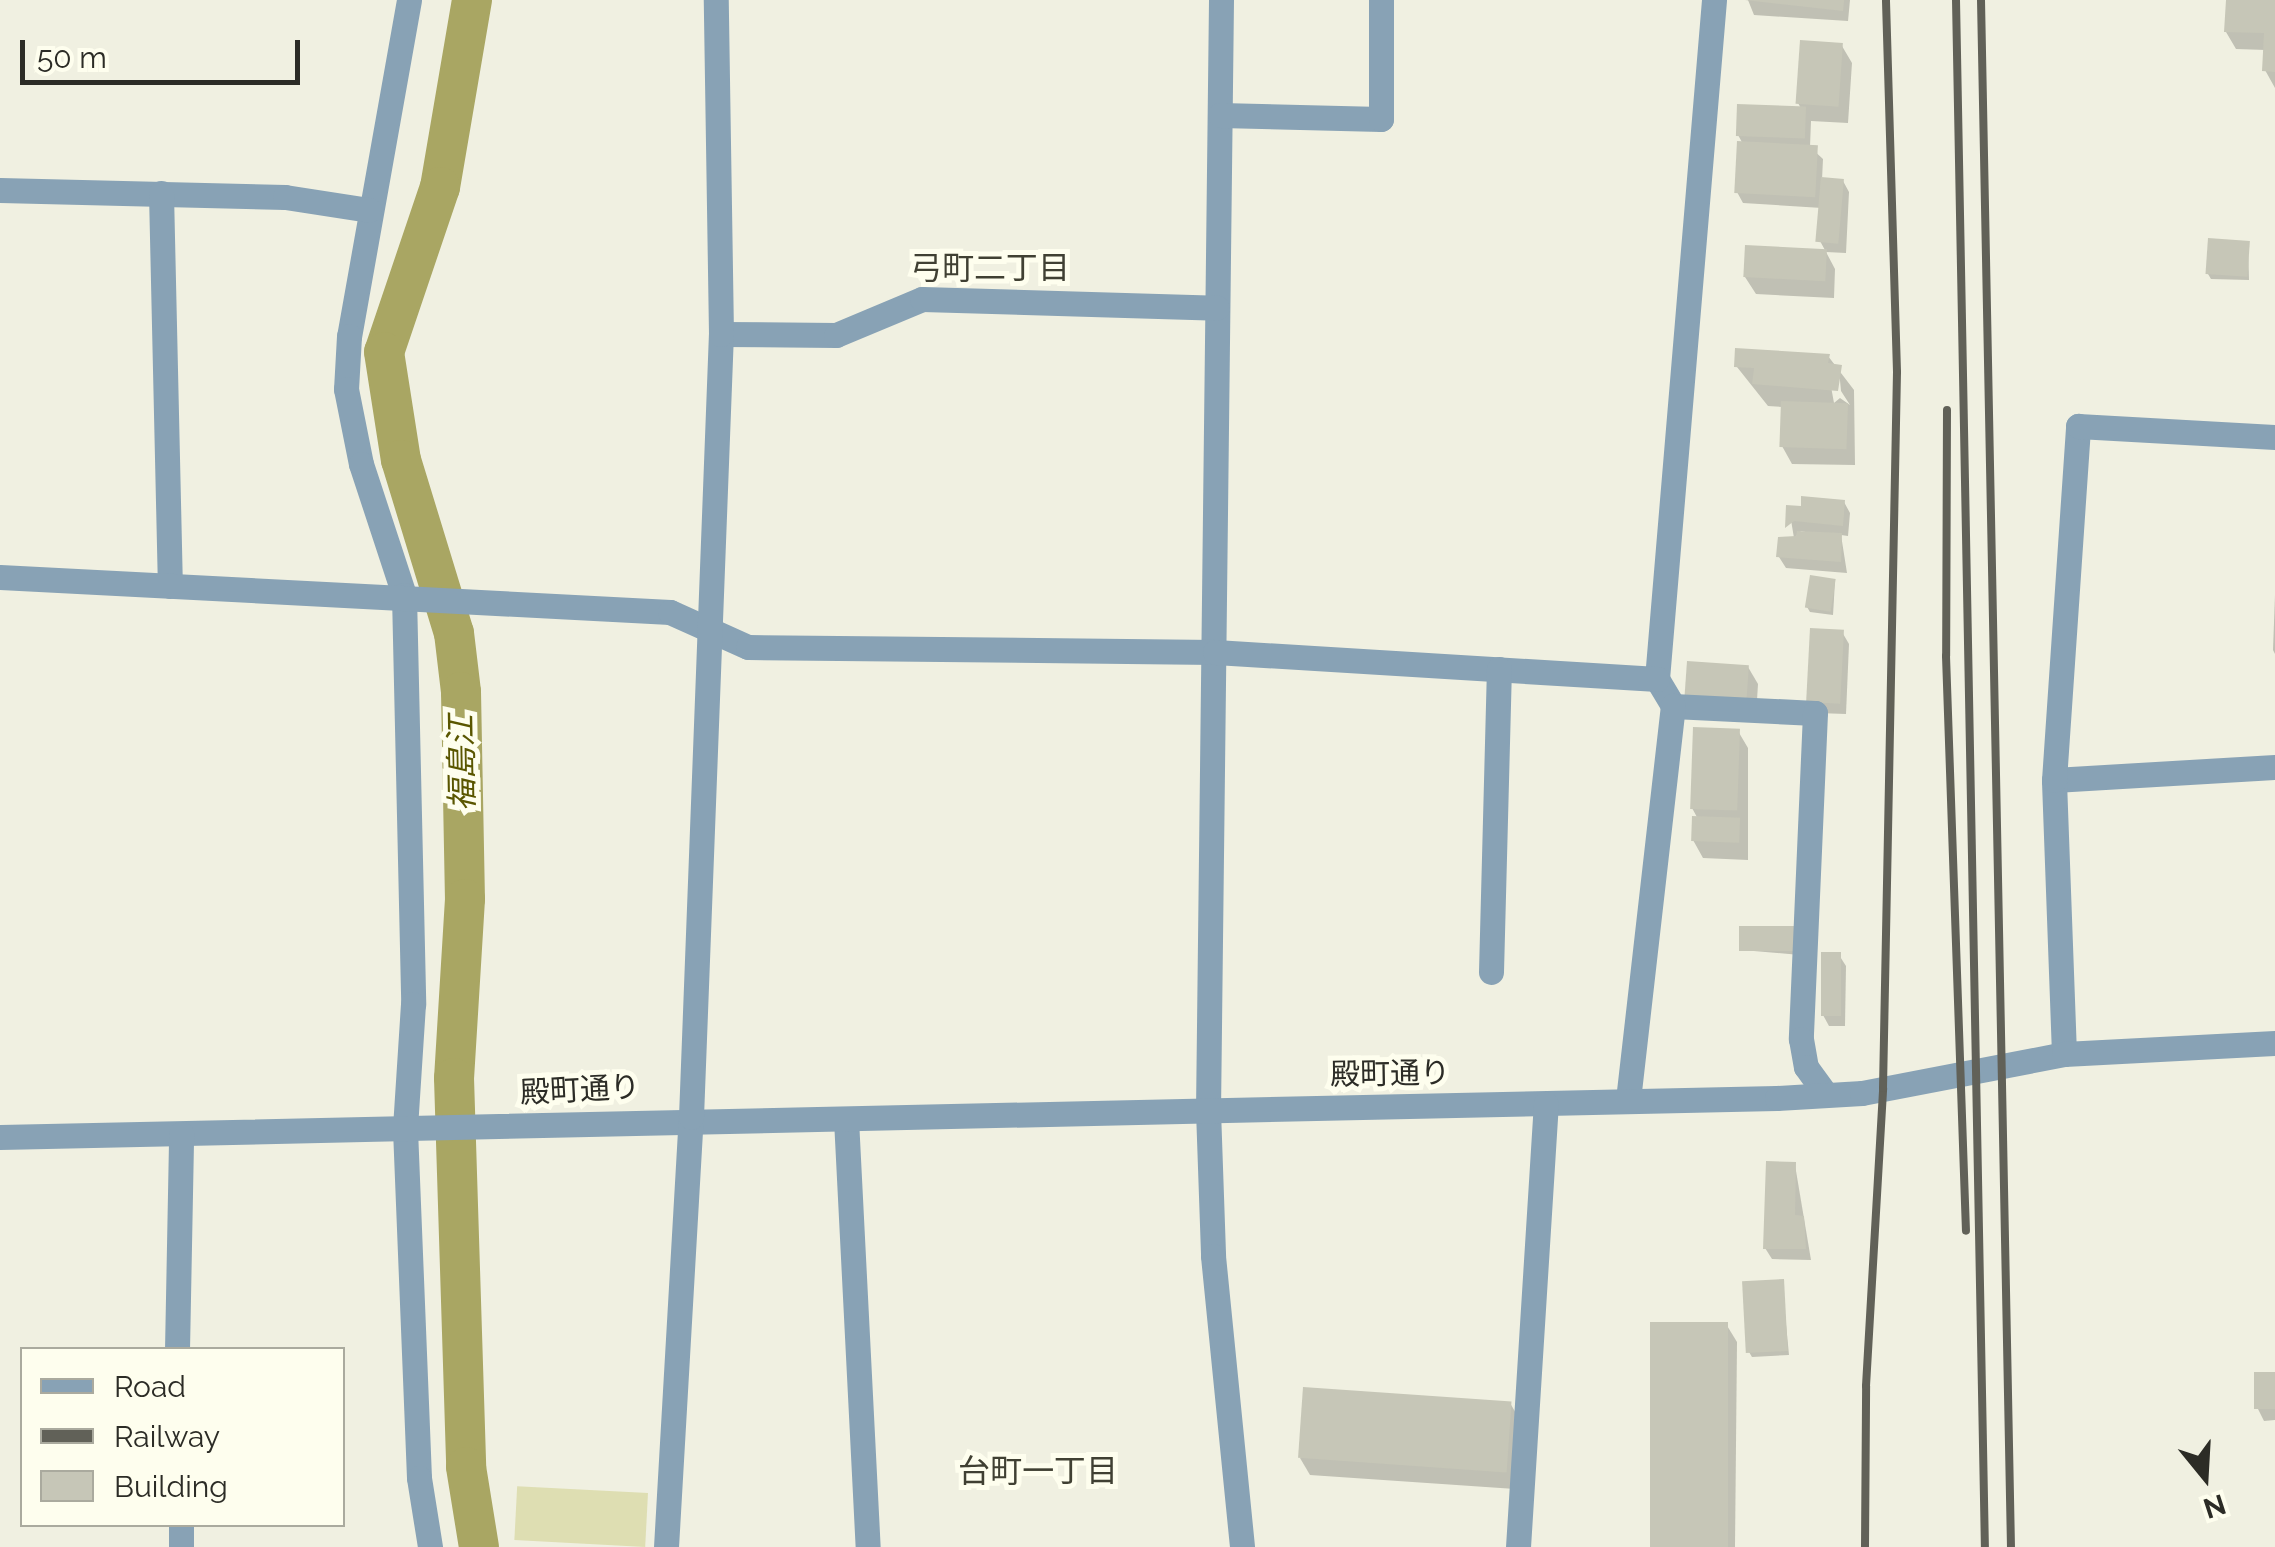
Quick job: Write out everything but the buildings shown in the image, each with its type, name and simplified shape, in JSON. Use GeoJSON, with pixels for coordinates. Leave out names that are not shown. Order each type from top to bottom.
{"type":"FeatureCollection","features":[{"type":"Feature","properties":{"kind":"street"},"geometry":{"type":"LineString","coordinates":[[409,0],[369,210],[346,389],[362,464],[412,594],[411,1129],[419,1478],[430,1547]]}},
{"type":"Feature","properties":{"kind":"street"},"geometry":{"type":"LineString","coordinates":[[666,1547],[691,1117],[722,334],[716,0]]}},
{"type":"Feature","properties":{"kind":"street"},"geometry":{"type":"LineString","coordinates":[[1221,0],[1208,1110],[1212,1256],[1242,1547]]}},
{"type":"Feature","properties":{"kind":"street"},"geometry":{"type":"LineString","coordinates":[[1220,116],[1382,119],[1381,0]]}},
{"type":"Feature","properties":{"kind":"street"},"geometry":{"type":"LineString","coordinates":[[1628,1100],[1672,706],[1657,679],[1714,0]]}},
{"type":"Feature","properties":{"kind":"street"},"geometry":{"type":"LineString","coordinates":[[0,190],[285,197],[369,210]]}},
{"type":"Feature","properties":{"kind":"street"},"geometry":{"type":"LineString","coordinates":[[161,193],[170,586]]}},
{"type":"Feature","properties":{"kind":"street"},"geometry":{"type":"LineString","coordinates":[[722,334],[836,335],[922,298],[1217,308]]}},
{"type":"Feature","properties":{"kind":"street"},"geometry":{"type":"LineString","coordinates":[[2064,1054],[2054,780],[2078,426],[2275,437]]}},
{"type":"Feature","properties":{"kind":"street"},"geometry":{"type":"LineString","coordinates":[[0,577],[412,594],[670,612],[710,634],[748,647],[1216,652],[1657,679]]}},
{"type":"Feature","properties":{"kind":"street"},"geometry":{"type":"LineString","coordinates":[[1491,972],[1499,669]]}},
{"type":"Feature","properties":{"kind":"street"},"geometry":{"type":"LineString","coordinates":[[1672,706],[1815,713],[1801,1039],[1806,1067],[1824,1092]]}},
{"type":"Feature","properties":{"kind":"street"},"geometry":{"type":"LineString","coordinates":[[2054,780],[2275,767]]}},
{"type":"Feature","properties":{"kind":"street","name":"殿町通り"},"geometry":{"type":"LineString","coordinates":[[0,1136],[411,1129],[691,1117],[846,1119],[1546,1104],[1862,1093],[2064,1054],[2275,1043]]}},
{"type":"Feature","properties":{"kind":"street"},"geometry":{"type":"LineString","coordinates":[[1518,1547],[1546,1104]]}},
{"type":"Feature","properties":{"kind":"street"},"geometry":{"type":"LineString","coordinates":[[846,1119],[868,1547]]}},
{"type":"Feature","properties":{"kind":"street"},"geometry":{"type":"LineString","coordinates":[[177,1347],[182,1134]]}},
{"type":"Feature","properties":{"kind":"green space"},"geometry":{"type":"Polygon","coordinates":[[[517,1486],[648,1493],[645,1547],[514,1540],[517,1486]]]}},
{"type":"Feature","properties":{"kind":"waterway","name":"福島江"},"geometry":{"type":"LineString","coordinates":[[472,0],[440,187],[384,352],[401,460],[454,633],[461,692],[465,899],[454,1078],[466,1467],[479,1547]]}},
{"type":"Feature","properties":{"kind":"railway"},"geometry":{"type":"LineString","coordinates":[[1865,1547],[1866,1386],[1883,1088],[1897,372],[1886,0]]}},
{"type":"Feature","properties":{"kind":"railway"},"geometry":{"type":"LineString","coordinates":[[1956,0],[1985,1547]]}},
{"type":"Feature","properties":{"kind":"railway"},"geometry":{"type":"LineString","coordinates":[[1981,0],[2011,1547]]}},
{"type":"Feature","properties":{"kind":"railway"},"geometry":{"type":"LineString","coordinates":[[1947,410],[1946,656],[1966,1231]]}},
{"type":"Feature","properties":{"kind":"district","name":"弓町二丁目"},"geometry":{"type":"Point","coordinates":[990,268]}},
{"type":"Feature","properties":{"kind":"district","name":"台町一丁目"},"geometry":{"type":"Point","coordinates":[1038,1471]}}]}
